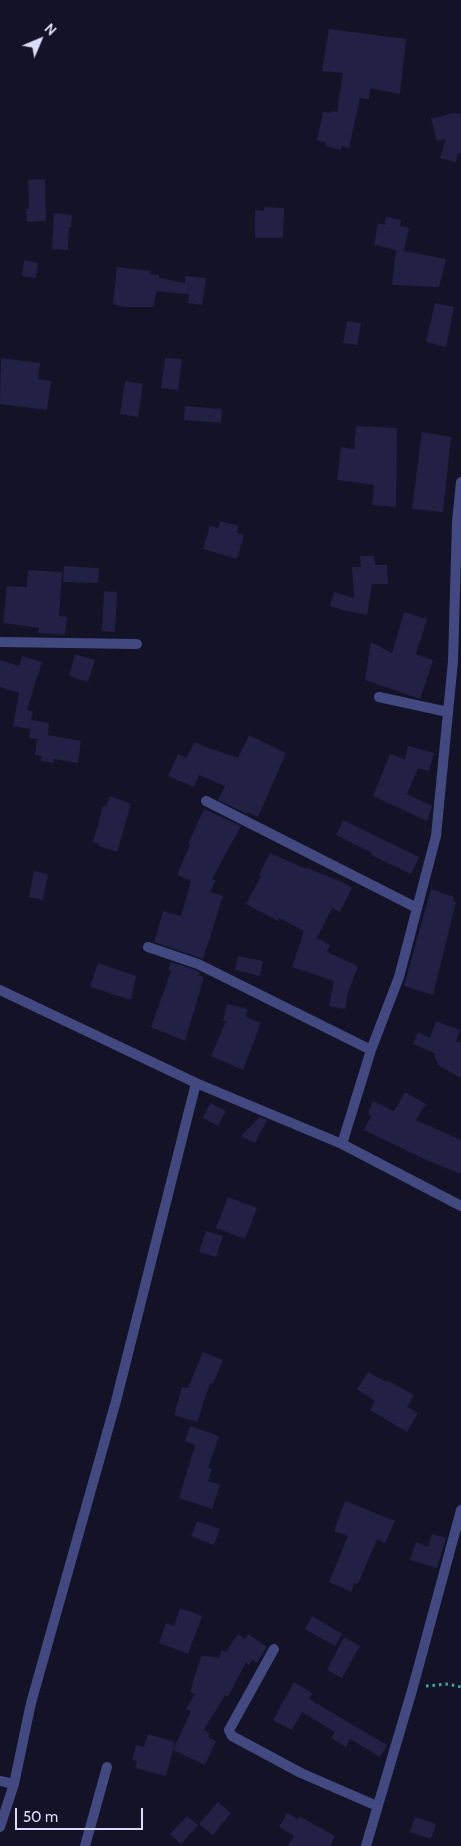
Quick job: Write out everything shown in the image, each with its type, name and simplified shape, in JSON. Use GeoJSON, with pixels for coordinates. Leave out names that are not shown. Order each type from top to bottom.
{"type":"FeatureCollection","features":[{"type":"Feature","properties":{"kind":"street"},"geometry":{"type":"LineString","coordinates":[[342,1144],[371,1050],[399,977],[436,836],[453,660],[456,522],[461,482]]}},
{"type":"Feature","properties":{"kind":"street"},"geometry":{"type":"LineString","coordinates":[[0,642],[137,644]]}},
{"type":"Feature","properties":{"kind":"street"},"geometry":{"type":"LineString","coordinates":[[379,697],[448,712]]}},
{"type":"Feature","properties":{"kind":"street"},"geometry":{"type":"LineString","coordinates":[[206,801],[417,908]]}},
{"type":"Feature","properties":{"kind":"street"},"geometry":{"type":"LineString","coordinates":[[148,947],[198,964],[371,1050]]}},
{"type":"Feature","properties":{"kind":"street"},"geometry":{"type":"LineString","coordinates":[[0,990],[196,1083],[342,1144],[461,1206]]}},
{"type":"Feature","properties":{"kind":"street"},"geometry":{"type":"LineString","coordinates":[[0,1827],[14,1784],[30,1703],[116,1401],[196,1083]]}},
{"type":"Feature","properties":{"kind":"street"},"geometry":{"type":"LineString","coordinates":[[366,1846],[461,1510]]}},
{"type":"Feature","properties":{"kind":"street"},"geometry":{"type":"LineString","coordinates":[[274,1649],[229,1730],[232,1736],[301,1774],[377,1806]]}},
{"type":"Feature","properties":{"kind":"street"},"geometry":{"type":"LineString","coordinates":[[85,1846],[107,1767]]}},
{"type":"Feature","properties":{"kind":"street"},"geometry":{"type":"LineString","coordinates":[[0,1780],[14,1784]]}},
{"type":"Feature","properties":{"kind":"path"},"geometry":{"type":"LineString","coordinates":[[412,1687],[448,1684],[461,1687]]}},
{"type":"Feature","properties":{"kind":"building"},"geometry":{"type":"Polygon","coordinates":[[[329,29],[406,39],[400,94],[370,88],[369,99],[360,98],[349,148],[342,146],[341,150],[326,146],[326,143],[317,140],[323,112],[337,112],[343,73],[322,71],[329,29]]]}},
{"type":"Feature","properties":{"kind":"building"},"geometry":{"type":"Polygon","coordinates":[[[454,113],[461,114],[461,154],[458,153],[456,162],[440,158],[446,139],[437,141],[431,119],[454,113]]]}},
{"type":"Feature","properties":{"kind":"building"},"geometry":{"type":"Polygon","coordinates":[[[45,179],[46,221],[27,222],[26,209],[29,209],[28,180],[45,179]]]}},
{"type":"Feature","properties":{"kind":"building"},"geometry":{"type":"Polygon","coordinates":[[[264,207],[284,208],[283,238],[255,238],[255,210],[264,211],[264,207]]]}},
{"type":"Feature","properties":{"kind":"building"},"geometry":{"type":"Polygon","coordinates":[[[54,213],[72,215],[71,228],[69,227],[68,250],[52,249],[54,213]]]}},
{"type":"Feature","properties":{"kind":"building"},"geometry":{"type":"Polygon","coordinates":[[[386,217],[401,220],[400,226],[409,228],[404,251],[446,259],[439,287],[392,285],[396,250],[374,245],[378,223],[385,225],[386,217]]]}},
{"type":"Feature","properties":{"kind":"building"},"geometry":{"type":"Polygon","coordinates":[[[24,260],[38,263],[36,278],[22,276],[24,260]]]}},
{"type":"Feature","properties":{"kind":"building"},"geometry":{"type":"Polygon","coordinates":[[[117,267],[151,271],[150,274],[159,275],[159,278],[185,283],[185,276],[206,278],[202,305],[188,303],[189,294],[157,291],[153,307],[124,307],[113,304],[117,267]]]}},
{"type":"Feature","properties":{"kind":"building"},"geometry":{"type":"Polygon","coordinates":[[[435,303],[454,307],[446,347],[426,342],[435,303]]]}},
{"type":"Feature","properties":{"kind":"building"},"geometry":{"type":"Polygon","coordinates":[[[347,321],[361,323],[357,345],[343,343],[347,321]]]}},
{"type":"Feature","properties":{"kind":"building"},"geometry":{"type":"Polygon","coordinates":[[[1,358],[40,363],[38,379],[51,381],[47,410],[0,404],[1,358]]]}},
{"type":"Feature","properties":{"kind":"building"},"geometry":{"type":"Polygon","coordinates":[[[165,358],[182,359],[178,390],[161,388],[165,358]]]}},
{"type":"Feature","properties":{"kind":"building"},"geometry":{"type":"Polygon","coordinates":[[[125,381],[143,384],[138,417],[120,414],[125,381]]]}},
{"type":"Feature","properties":{"kind":"building"},"geometry":{"type":"Polygon","coordinates":[[[185,406],[222,409],[221,423],[184,420],[185,406]]]}},
{"type":"Feature","properties":{"kind":"building"},"geometry":{"type":"Polygon","coordinates":[[[356,426],[397,428],[396,507],[372,505],[374,485],[337,480],[341,447],[354,449],[356,426]]]}},
{"type":"Feature","properties":{"kind":"building"},"geometry":{"type":"Polygon","coordinates":[[[422,432],[451,437],[443,512],[412,509],[422,432]]]}},
{"type":"Feature","properties":{"kind":"building"},"geometry":{"type":"Polygon","coordinates":[[[220,521],[239,526],[237,533],[244,535],[237,559],[203,549],[210,526],[218,528],[220,521]]]}},
{"type":"Feature","properties":{"kind":"building"},"geometry":{"type":"Polygon","coordinates":[[[360,556],[374,556],[375,565],[387,565],[388,584],[372,584],[367,615],[330,606],[334,592],[354,598],[352,567],[361,567],[360,556]]]}},
{"type":"Feature","properties":{"kind":"building"},"geometry":{"type":"Polygon","coordinates":[[[64,566],[99,568],[98,583],[63,582],[64,566]]]}},
{"type":"Feature","properties":{"kind":"building"},"geometry":{"type":"Polygon","coordinates":[[[28,570],[62,572],[59,616],[67,617],[65,635],[38,633],[39,628],[3,623],[7,586],[27,587],[28,570]]]}},
{"type":"Feature","properties":{"kind":"building"},"geometry":{"type":"Polygon","coordinates":[[[104,591],[117,592],[115,632],[102,631],[104,591]]]}},
{"type":"Feature","properties":{"kind":"building"},"geometry":{"type":"Polygon","coordinates":[[[404,612],[427,619],[416,654],[433,660],[420,699],[365,680],[371,642],[392,653],[404,612]]]}},
{"type":"Feature","properties":{"kind":"building"},"geometry":{"type":"Polygon","coordinates":[[[75,654],[95,660],[88,682],[69,676],[75,654]]]}},
{"type":"Feature","properties":{"kind":"building"},"geometry":{"type":"Polygon","coordinates":[[[22,656],[42,662],[27,710],[33,711],[31,720],[49,723],[48,735],[81,741],[78,763],[54,759],[54,763],[41,761],[42,756],[35,755],[37,739],[29,738],[31,725],[30,729],[13,726],[19,693],[0,687],[0,660],[19,666],[22,656]]]}},
{"type":"Feature","properties":{"kind":"building"},"geometry":{"type":"Polygon","coordinates":[[[249,735],[286,753],[258,817],[248,812],[247,814],[218,800],[225,786],[199,775],[194,787],[168,776],[178,754],[186,758],[195,742],[238,758],[249,735]]]}},
{"type":"Feature","properties":{"kind":"building"},"geometry":{"type":"Polygon","coordinates":[[[408,746],[434,753],[429,771],[418,768],[407,794],[432,806],[427,821],[373,796],[390,754],[405,759],[408,746]]]}},
{"type":"Feature","properties":{"kind":"building"},"geometry":{"type":"Polygon","coordinates":[[[110,796],[131,804],[117,852],[93,842],[103,806],[106,807],[110,796]]]}},
{"type":"Feature","properties":{"kind":"building"},"geometry":{"type":"Polygon","coordinates":[[[204,809],[241,826],[212,879],[216,880],[210,892],[223,896],[203,959],[154,942],[163,911],[181,916],[191,881],[177,875],[190,845],[188,844],[204,809]]]}},
{"type":"Feature","properties":{"kind":"building"},"geometry":{"type":"Polygon","coordinates":[[[343,820],[419,857],[411,874],[371,855],[372,853],[336,835],[343,820]]]}},
{"type":"Feature","properties":{"kind":"building"},"geometry":{"type":"Polygon","coordinates":[[[270,853],[352,888],[340,912],[332,908],[317,938],[330,945],[327,951],[329,953],[358,966],[348,993],[345,1009],[329,1006],[334,981],[292,967],[304,931],[279,918],[278,921],[246,904],[261,876],[259,875],[270,853]]]}},
{"type":"Feature","properties":{"kind":"building"},"geometry":{"type":"Polygon","coordinates":[[[34,871],[48,874],[43,900],[29,897],[34,871]]]}},
{"type":"Feature","properties":{"kind":"building"},"geometry":{"type":"Polygon","coordinates":[[[431,889],[454,897],[453,901],[456,902],[433,995],[404,986],[431,889]]]}},
{"type":"Feature","properties":{"kind":"building"},"geometry":{"type":"Polygon","coordinates":[[[238,956],[263,961],[260,976],[235,970],[238,956]]]}},
{"type":"Feature","properties":{"kind":"building"},"geometry":{"type":"Polygon","coordinates":[[[171,962],[195,970],[204,977],[185,1041],[151,1027],[171,971],[168,969],[171,962]]]}},
{"type":"Feature","properties":{"kind":"building"},"geometry":{"type":"Polygon","coordinates":[[[98,963],[136,976],[131,1000],[90,987],[98,963]]]}},
{"type":"Feature","properties":{"kind":"building"},"geometry":{"type":"Polygon","coordinates":[[[227,1004],[248,1009],[246,1017],[261,1023],[243,1070],[211,1056],[226,1021],[223,1021],[227,1004]]]}},
{"type":"Feature","properties":{"kind":"building"},"geometry":{"type":"Polygon","coordinates":[[[436,1021],[460,1030],[456,1041],[461,1043],[461,1078],[438,1065],[434,1053],[413,1044],[418,1032],[430,1038],[436,1021]]]}},
{"type":"Feature","properties":{"kind":"building"},"geometry":{"type":"Polygon","coordinates":[[[405,1092],[426,1104],[416,1120],[461,1140],[461,1174],[424,1159],[364,1130],[371,1116],[368,1114],[373,1101],[394,1111],[405,1092]]]}},
{"type":"Feature","properties":{"kind":"building"},"geometry":{"type":"Polygon","coordinates":[[[210,1103],[226,1111],[218,1126],[203,1118],[210,1103]]]}},
{"type":"Feature","properties":{"kind":"building"},"geometry":{"type":"Polygon","coordinates":[[[260,1117],[267,1120],[255,1143],[241,1136],[260,1117]]]}},
{"type":"Feature","properties":{"kind":"building"},"geometry":{"type":"Polygon","coordinates":[[[228,1197],[257,1208],[245,1239],[216,1228],[228,1197]]]}},
{"type":"Feature","properties":{"kind":"building"},"geometry":{"type":"Polygon","coordinates":[[[206,1231],[223,1236],[216,1257],[199,1252],[206,1231]]]}},
{"type":"Feature","properties":{"kind":"building"},"geometry":{"type":"Polygon","coordinates":[[[203,1352],[223,1360],[213,1384],[210,1383],[197,1422],[174,1415],[182,1387],[188,1388],[203,1352]]]}},
{"type":"Feature","properties":{"kind":"building"},"geometry":{"type":"Polygon","coordinates":[[[368,1372],[414,1395],[407,1407],[418,1413],[407,1432],[370,1410],[375,1401],[357,1389],[368,1372]]]}},
{"type":"Feature","properties":{"kind":"building"},"geometry":{"type":"Polygon","coordinates":[[[190,1426],[219,1436],[208,1468],[212,1469],[208,1481],[220,1485],[212,1509],[179,1498],[195,1445],[185,1441],[190,1426]]]}},
{"type":"Feature","properties":{"kind":"building"},"geometry":{"type":"Polygon","coordinates":[[[345,1501],[395,1521],[385,1543],[377,1539],[358,1584],[354,1583],[351,1592],[329,1582],[348,1536],[334,1531],[345,1501]]]}},
{"type":"Feature","properties":{"kind":"building"},"geometry":{"type":"Polygon","coordinates":[[[197,1521],[220,1529],[214,1545],[191,1536],[197,1521]]]}},
{"type":"Feature","properties":{"kind":"building"},"geometry":{"type":"Polygon","coordinates":[[[432,1534],[446,1538],[437,1568],[410,1560],[416,1542],[428,1547],[432,1534]]]}},
{"type":"Feature","properties":{"kind":"building"},"geometry":{"type":"Polygon","coordinates":[[[180,1608],[202,1616],[188,1654],[159,1643],[166,1623],[174,1626],[180,1608]]]}},
{"type":"Feature","properties":{"kind":"building"},"geometry":{"type":"Polygon","coordinates":[[[312,1616],[342,1634],[335,1646],[305,1629],[312,1616]]]}},
{"type":"Feature","properties":{"kind":"building"},"geometry":{"type":"Polygon","coordinates":[[[238,1634],[245,1639],[248,1634],[267,1647],[257,1663],[252,1660],[249,1665],[246,1662],[228,1697],[225,1695],[204,1730],[210,1733],[208,1737],[216,1741],[205,1765],[173,1750],[191,1711],[186,1709],[195,1694],[190,1692],[201,1656],[219,1657],[222,1650],[226,1652],[238,1634]]]}},
{"type":"Feature","properties":{"kind":"building"},"geometry":{"type":"Polygon","coordinates":[[[344,1637],[360,1646],[342,1678],[327,1670],[344,1637]]]}},
{"type":"Feature","properties":{"kind":"building"},"geometry":{"type":"Polygon","coordinates":[[[294,1682],[312,1693],[309,1699],[387,1745],[380,1757],[350,1739],[346,1747],[331,1738],[335,1732],[302,1712],[292,1730],[273,1720],[294,1682]]]}},
{"type":"Feature","properties":{"kind":"building"},"geometry":{"type":"Polygon","coordinates":[[[148,1734],[175,1742],[166,1776],[135,1768],[137,1761],[132,1760],[136,1745],[144,1747],[148,1734]]]}},
{"type":"Feature","properties":{"kind":"building"},"geometry":{"type":"Polygon","coordinates":[[[218,1802],[231,1813],[213,1835],[199,1824],[218,1802]]]}},
{"type":"Feature","properties":{"kind":"building"},"geometry":{"type":"Polygon","coordinates":[[[287,1813],[298,1819],[299,1816],[335,1836],[330,1846],[288,1846],[294,1836],[279,1827],[287,1813]]]}},
{"type":"Feature","properties":{"kind":"building"},"geometry":{"type":"Polygon","coordinates":[[[187,1816],[198,1825],[181,1844],[170,1834],[187,1816]]]}},
{"type":"Feature","properties":{"kind":"building"},"geometry":{"type":"Polygon","coordinates":[[[415,1817],[436,1824],[431,1839],[410,1832],[415,1817]]]}}]}
